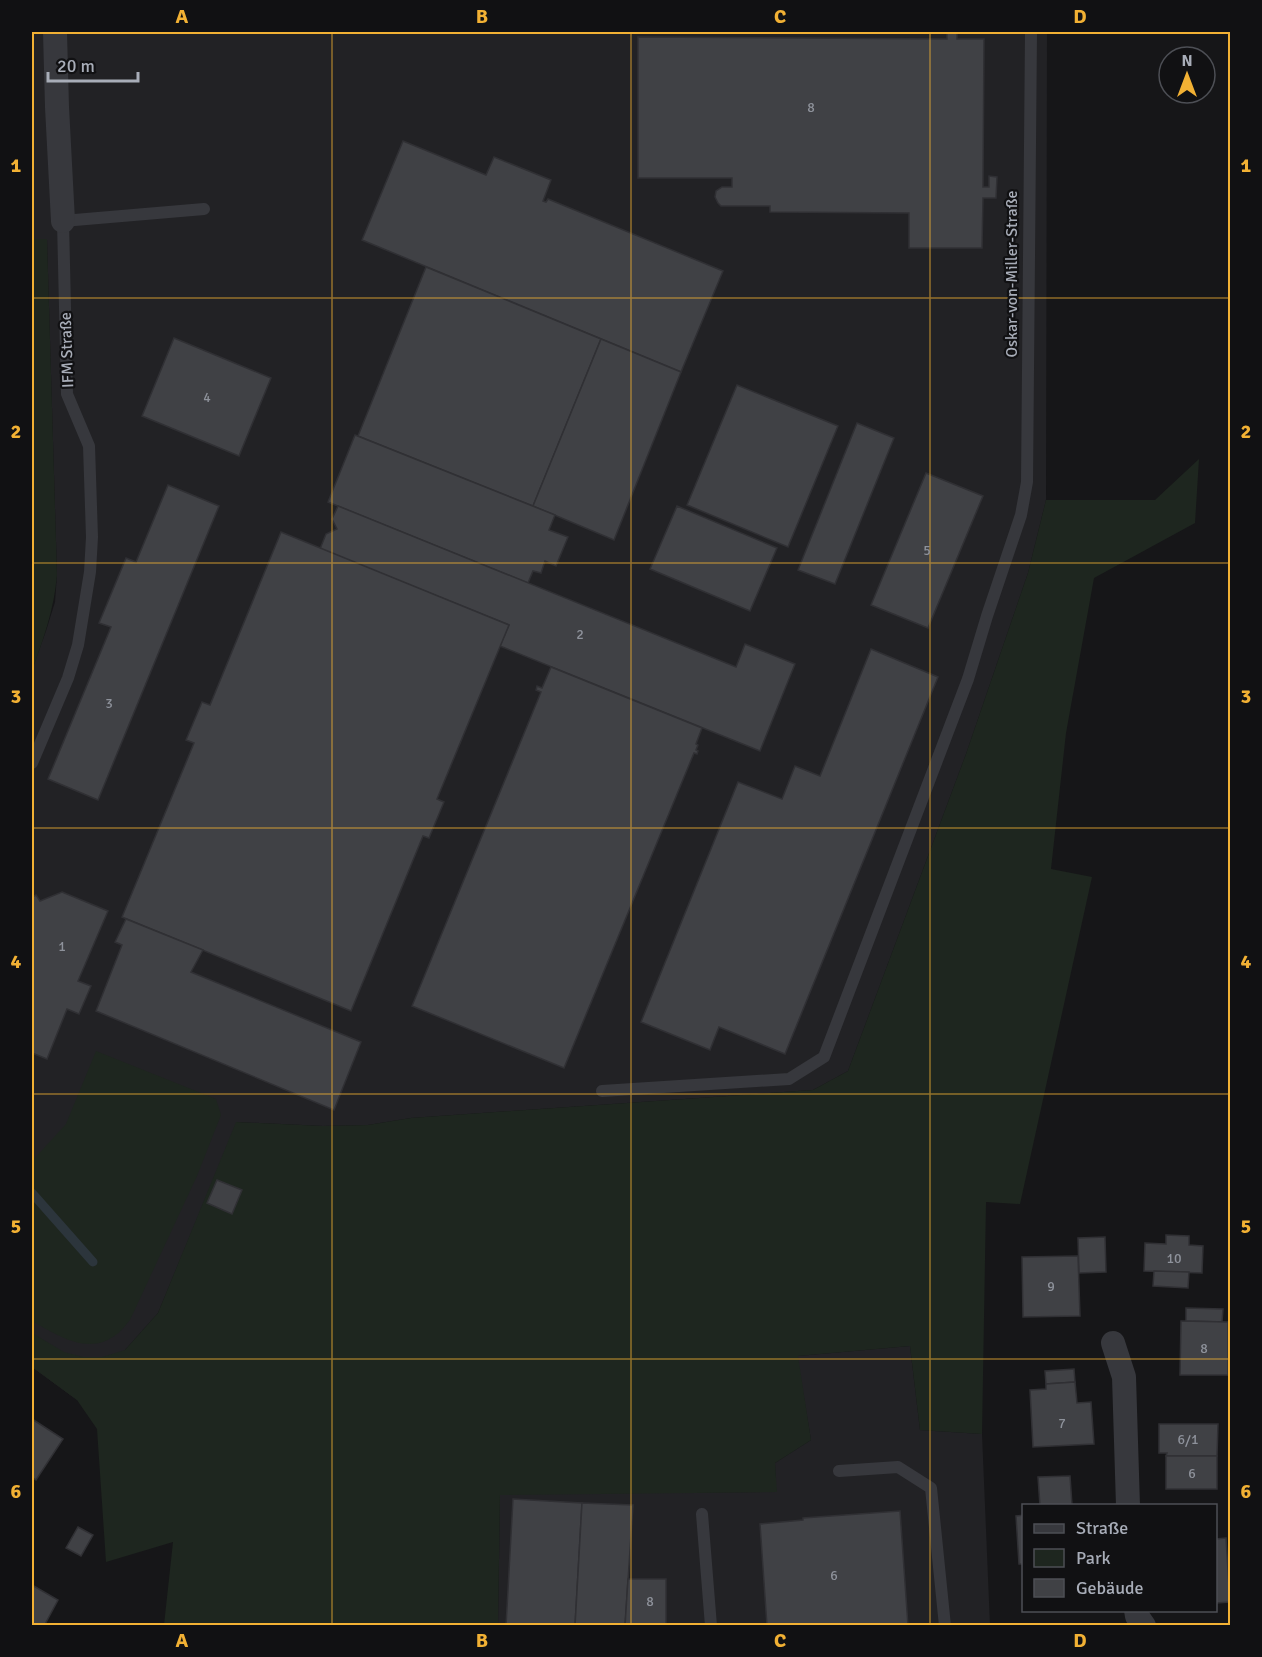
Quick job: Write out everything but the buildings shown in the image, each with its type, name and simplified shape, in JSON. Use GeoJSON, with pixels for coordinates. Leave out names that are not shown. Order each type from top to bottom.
{"type":"FeatureCollection","features":[{"type":"Feature","properties":{"kind":"street","name":"IFM Straße"},"geometry":{"type":"LineString","coordinates":[[55,32],[63,221]]}},
{"type":"Feature","properties":{"kind":"street"},"geometry":{"type":"LineString","coordinates":[[1113,1343],[1124,1377],[1128,1504]]}},
{"type":"Feature","properties":{"kind":"street"},"geometry":{"type":"LineString","coordinates":[[1136,1612],[1144,1626]]}},
{"type":"Feature","properties":{"kind":"lane","name":"Oskar-von-Miller-Straße"},"geometry":{"type":"LineString","coordinates":[[602,1091],[789,1079],[824,1057],[968,679],[1021,515],[1027,482],[1031,32]]}},
{"type":"Feature","properties":{"kind":"lane"},"geometry":{"type":"LineString","coordinates":[[63,221],[204,209]]}},
{"type":"Feature","properties":{"kind":"lane","name":"IFM Straße"},"geometry":{"type":"LineString","coordinates":[[32,763],[69,678],[78,645],[90,572],[92,537],[88,446],[68,394],[63,221]]}},
{"type":"Feature","properties":{"kind":"lane"},"geometry":{"type":"LineString","coordinates":[[839,1471],[898,1467],[931,1488],[945,1626]]}},
{"type":"Feature","properties":{"kind":"lane"},"geometry":{"type":"LineString","coordinates":[[702,1514],[711,1626]]}},
{"type":"Feature","properties":{"kind":"shaded area"},"geometry":{"type":"Polygon","coordinates":[[[32,32],[1047,32],[1046,500],[1028,573],[966,754],[848,1071],[813,1090],[411,1118],[368,1125],[323,1126],[237,1122],[158,1313],[77,1400],[32,1367],[32,670],[55,602],[57,575],[47,240],[32,239],[32,32]]]}},
{"type":"Feature","properties":{"kind":"shaded area"},"geometry":{"type":"Polygon","coordinates":[[[910,1346],[920,1430],[982,1434],[990,1625],[498,1626],[500,1494],[776,1492],[775,1463],[811,1440],[797,1356],[910,1346]]]}},
{"type":"Feature","properties":{"kind":"green space"},"geometry":{"type":"Polygon","coordinates":[[[32,239],[47,239],[57,575],[48,623],[32,670],[32,239]]]}},
{"type":"Feature","properties":{"kind":"green space"},"geometry":{"type":"Polygon","coordinates":[[[1199,459],[1195,523],[1094,578],[1066,733],[1051,869],[1092,877],[1020,1204],[986,1202],[982,1434],[920,1430],[910,1346],[798,1356],[811,1440],[775,1463],[777,1492],[500,1495],[498,1625],[164,1625],[173,1542],[106,1562],[97,1429],[77,1400],[32,1367],[32,1333],[64,1352],[83,1357],[102,1357],[125,1350],[158,1313],[236,1122],[323,1126],[368,1125],[411,1118],[813,1090],[848,1071],[966,754],[1028,573],[1046,500],[1155,500],[1199,459]]]}},
{"type":"Feature","properties":{"kind":"green space"},"geometry":{"type":"Polygon","coordinates":[[[96,1051],[216,1099],[221,1115],[197,1176],[130,1320],[119,1333],[106,1341],[84,1344],[62,1337],[32,1321],[32,1158],[33,1160],[66,1124],[96,1051]]]}},
{"type":"Feature","properties":{"kind":"waterway"},"geometry":{"type":"LineString","coordinates":[[32,1193],[93,1262]]}}]}
